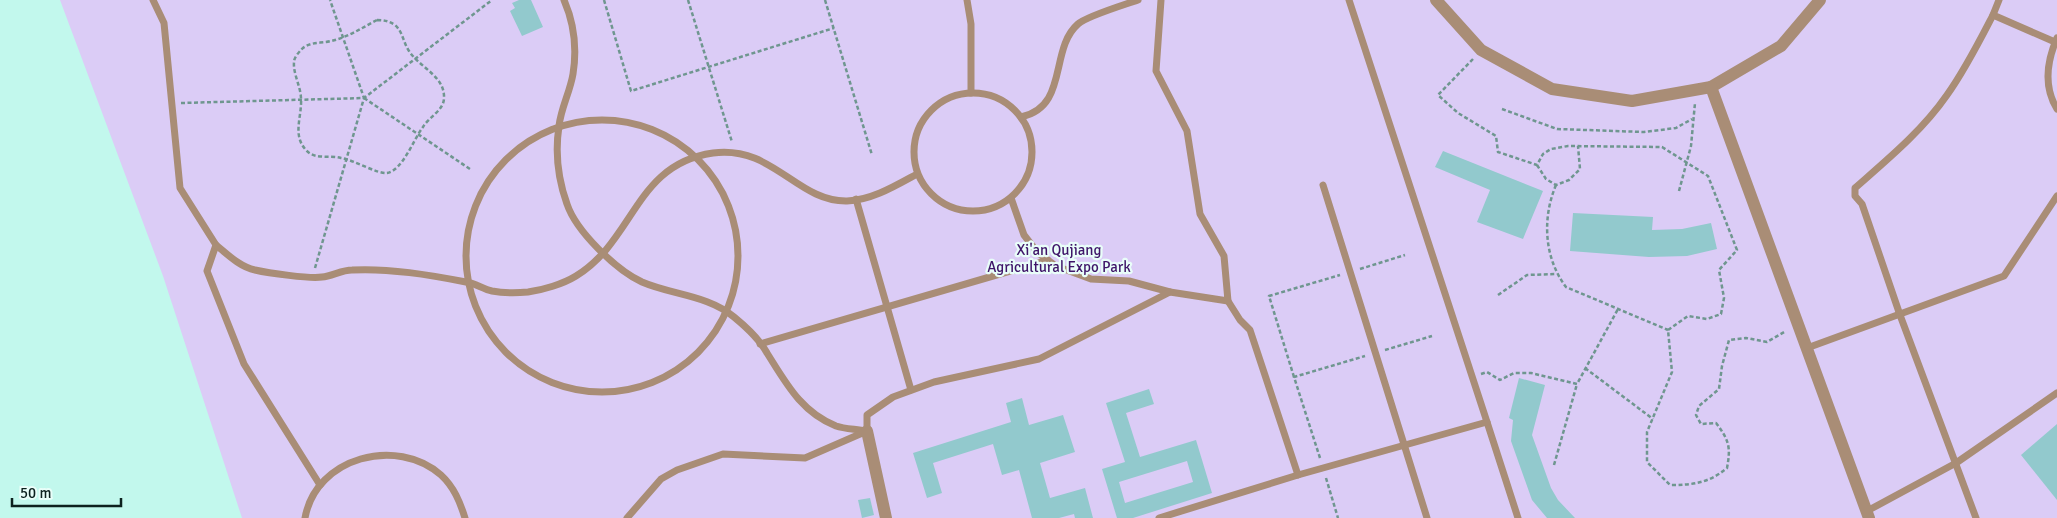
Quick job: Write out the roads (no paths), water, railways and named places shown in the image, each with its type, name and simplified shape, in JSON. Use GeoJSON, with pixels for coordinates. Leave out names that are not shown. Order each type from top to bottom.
{"type":"FeatureCollection","features":[{"type":"Feature","properties":{"kind":"street"},"geometry":{"type":"LineString","coordinates":[[1436,0],[1481,50],[1552,89],[1632,101],[1711,87],[1781,46],[1820,0]]}},
{"type":"Feature","properties":{"kind":"street"},"geometry":{"type":"LineString","coordinates":[[1711,87],[1868,515]]}},
{"type":"Feature","properties":{"kind":"street"},"geometry":{"type":"LineString","coordinates":[[867,431],[886,518]]}},
{"type":"Feature","properties":{"kind":"lane"},"geometry":{"type":"LineString","coordinates":[[153,0],[164,23],[180,188],[216,245],[235,261],[253,270],[320,278],[350,270],[374,270],[469,282],[491,291],[528,292],[576,276],[603,253],[616,238],[654,182],[673,167],[696,158],[712,154],[736,153],[752,156],[772,165],[811,191],[827,198],[856,199],[886,191],[917,174]]}},
{"type":"Feature","properties":{"kind":"lane"},"geometry":{"type":"LineString","coordinates":[[564,0],[571,18],[574,46],[573,75],[559,126],[556,150],[560,180],[568,206],[585,232],[603,253],[642,282],[693,296],[726,311],[760,344],[793,394],[806,409],[838,427],[867,431]]}},
{"type":"Feature","properties":{"kind":"lane"},"geometry":{"type":"LineString","coordinates":[[967,0],[971,24],[971,93]]}},
{"type":"Feature","properties":{"kind":"lane"},"geometry":{"type":"LineString","coordinates":[[1021,117],[1030,115],[1042,106],[1052,92],[1069,34],[1079,23],[1138,0]]}},
{"type":"Feature","properties":{"kind":"lane"},"geometry":{"type":"LineString","coordinates":[[1161,0],[1156,71],[1187,131],[1200,214],[1224,256],[1228,301],[1240,320],[1250,330],[1298,475]]}},
{"type":"Feature","properties":{"kind":"lane"},"geometry":{"type":"LineString","coordinates":[[1349,0],[1518,518]]}},
{"type":"Feature","properties":{"kind":"lane"},"geometry":{"type":"LineString","coordinates":[[1976,518],[1900,315],[1862,204],[1855,196],[1855,188],[1889,159],[1924,124],[1947,96],[1993,15],[1999,0]]}},
{"type":"Feature","properties":{"kind":"lane"},"geometry":{"type":"LineString","coordinates":[[1993,15],[2056,40],[2049,55],[2048,82],[2057,109]]}},
{"type":"Feature","properties":{"kind":"lane"},"geometry":{"type":"LineString","coordinates":[[971,93],[990,95],[1007,104],[1021,117],[1030,133],[1033,154],[1029,174],[1018,191],[1002,204],[983,211],[963,211],[938,200],[928,192],[917,174],[913,156],[915,137],[923,120],[936,106],[952,96],[971,93]]}},
{"type":"Feature","properties":{"kind":"lane"},"geometry":{"type":"LineString","coordinates":[[604,119],[647,126],[685,147],[715,178],[734,218],[739,261],[730,303],[709,341],[676,370],[636,388],[590,392],[544,380],[506,353],[479,316],[469,282],[466,271],[469,224],[487,181],[519,147],[559,126],[604,119]]}},
{"type":"Feature","properties":{"kind":"lane"},"geometry":{"type":"LineString","coordinates":[[1323,185],[1427,518]]}},
{"type":"Feature","properties":{"kind":"lane"},"geometry":{"type":"LineString","coordinates":[[1807,348],[2004,276],[2057,196]]}},
{"type":"Feature","properties":{"kind":"lane"},"geometry":{"type":"LineString","coordinates":[[1010,198],[1024,235],[1038,252],[1056,266],[1091,279],[1129,281],[1170,292],[1228,301]]}},
{"type":"Feature","properties":{"kind":"lane"},"geometry":{"type":"LineString","coordinates":[[856,199],[912,390]]}},
{"type":"Feature","properties":{"kind":"lane"},"geometry":{"type":"LineString","coordinates":[[216,245],[207,271],[244,364],[320,485]]}},
{"type":"Feature","properties":{"kind":"lane"},"geometry":{"type":"LineString","coordinates":[[760,344],[1048,260]]}},
{"type":"Feature","properties":{"kind":"lane"},"geometry":{"type":"LineString","coordinates":[[867,431],[867,415],[893,397],[934,382],[1039,359],[1170,292]]}},
{"type":"Feature","properties":{"kind":"lane"},"geometry":{"type":"LineString","coordinates":[[1868,515],[1956,463],[2057,393]]}},
{"type":"Feature","properties":{"kind":"lane"},"geometry":{"type":"LineString","coordinates":[[1159,518],[1298,475],[1487,422]]}},
{"type":"Feature","properties":{"kind":"lane"},"geometry":{"type":"LineString","coordinates":[[627,518],[661,479],[677,470],[723,454],[805,458],[867,431]]}},
{"type":"Feature","properties":{"kind":"lane"},"geometry":{"type":"LineString","coordinates":[[305,518],[307,509],[320,485],[340,467],[365,456],[392,454],[418,461],[441,476],[458,497],[465,518]]}},
{"type":"Feature","properties":{"kind":"park label","name":"Xi'an Qujiang Agricultural Expo Park"},"geometry":{"type":"Point","coordinates":[1059,258]}}]}
